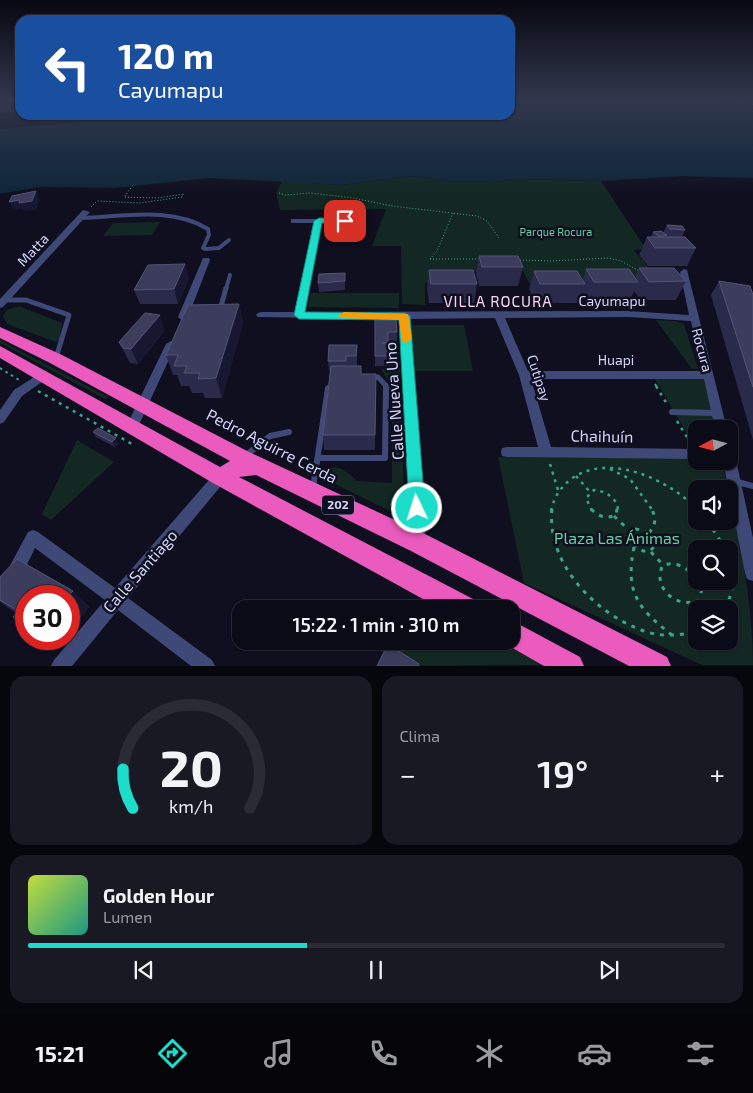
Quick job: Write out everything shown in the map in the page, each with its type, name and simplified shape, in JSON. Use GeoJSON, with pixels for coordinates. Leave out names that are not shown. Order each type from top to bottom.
{"type":"FeatureCollection","features":[{"type":"Feature","properties":{"kind":"highway","name":"Pedro Aguirre Cerda"},"geometry":{"type":"LineString","coordinates":[[0,332],[56,358],[142,406],[250,462],[419,543],[658,666]]}},
{"type":"Feature","properties":{"kind":"highway","name":"202"},"geometry":{"type":"LineString","coordinates":[[4,356],[220,477],[449,600]]}},
{"type":"Feature","properties":{"kind":"highway"},"geometry":{"type":"LineString","coordinates":[[220,477],[225,462],[221,447]]}},
{"type":"Feature","properties":{"kind":"highway"},"geometry":{"type":"LineString","coordinates":[[220,477],[250,462]]}},
{"type":"Feature","properties":{"kind":"highway"},"geometry":{"type":"LineString","coordinates":[[520,638],[571,666]]}},
{"type":"Feature","properties":{"kind":"street","name":"Matta"},"geometry":{"type":"LineString","coordinates":[[2,303],[83,215]]}},
{"type":"Feature","properties":{"kind":"street"},"geometry":{"type":"LineString","coordinates":[[294,221],[345,221]]}},
{"type":"Feature","properties":{"kind":"street"},"geometry":{"type":"LineString","coordinates":[[299,315],[319,221]]}},
{"type":"Feature","properties":{"kind":"street"},"geometry":{"type":"LineString","coordinates":[[132,427],[181,327],[206,260]]}},
{"type":"Feature","properties":{"kind":"street","name":"Rocura"},"geometry":{"type":"LineString","coordinates":[[684,272],[720,420]]}},
{"type":"Feature","properties":{"kind":"street","name":"Cayumapu"},"geometry":{"type":"LineString","coordinates":[[261,315],[499,316],[628,314],[694,318]]}},
{"type":"Feature","properties":{"kind":"street","name":"Calle Nueva Uno"},"geometry":{"type":"LineString","coordinates":[[405,316],[419,543]]}},
{"type":"Feature","properties":{"kind":"street","name":"Cutipay"},"geometry":{"type":"LineString","coordinates":[[499,316],[524,375],[546,452]]}},
{"type":"Feature","properties":{"kind":"street","name":"Huapi"},"geometry":{"type":"LineString","coordinates":[[524,375],[709,375]]}},
{"type":"Feature","properties":{"kind":"street"},"geometry":{"type":"LineString","coordinates":[[0,419],[18,393],[42,376]]}},
{"type":"Feature","properties":{"kind":"street","name":"Chaihuín"},"geometry":{"type":"LineString","coordinates":[[506,452],[688,454]]}},
{"type":"Feature","properties":{"kind":"street"},"geometry":{"type":"LineString","coordinates":[[731,470],[733,480]]}},
{"type":"Feature","properties":{"kind":"street","name":"Calle Santiago"},"geometry":{"type":"LineString","coordinates":[[60,666],[220,477]]}},
{"type":"Feature","properties":{"kind":"street"},"geometry":{"type":"LineString","coordinates":[[738,503],[753,573]]}},
{"type":"Feature","properties":{"kind":"street"},"geometry":{"type":"LineString","coordinates":[[8,585],[33,537],[206,666]]}},
{"type":"Feature","properties":{"kind":"lane"},"geometry":{"type":"LineString","coordinates":[[83,215],[175,216],[195,221],[208,229],[209,235],[203,248],[205,249],[216,250],[228,240]]}},
{"type":"Feature","properties":{"kind":"lane"},"geometry":{"type":"LineString","coordinates":[[217,320],[230,275]]}},
{"type":"Feature","properties":{"kind":"lane"},"geometry":{"type":"LineString","coordinates":[[2,303],[26,300],[69,315],[56,358]]}},
{"type":"Feature","properties":{"kind":"lane"},"geometry":{"type":"LineString","coordinates":[[319,458],[385,458],[387,387],[378,377],[359,377]]}},
{"type":"Feature","properties":{"kind":"lane"},"geometry":{"type":"LineString","coordinates":[[312,493],[319,458],[330,378]]}},
{"type":"Feature","properties":{"kind":"lane"},"geometry":{"type":"LineString","coordinates":[[672,412],[718,413]]}},
{"type":"Feature","properties":{"kind":"lane"},"geometry":{"type":"LineString","coordinates":[[250,462],[269,436],[279,432],[288,432]]}},
{"type":"Feature","properties":{"kind":"lane"},"geometry":{"type":"LineString","coordinates":[[738,482],[753,486]]}},
{"type":"Feature","properties":{"kind":"path"},"geometry":{"type":"LineString","coordinates":[[83,215],[97,201],[118,205],[154,203],[182,198],[184,194],[158,198],[124,197],[134,184]]}},
{"type":"Feature","properties":{"kind":"path"},"geometry":{"type":"LineString","coordinates":[[280,193],[285,195],[311,193],[353,198],[392,206],[477,216],[487,221],[498,238]]}},
{"type":"Feature","properties":{"kind":"path"},"geometry":{"type":"LineString","coordinates":[[453,213],[437,251],[430,260],[481,259]]}},
{"type":"Feature","properties":{"kind":"path"},"geometry":{"type":"LineString","coordinates":[[510,260],[551,262],[608,258],[621,261],[644,273]]}},
{"type":"Feature","properties":{"kind":"path"},"geometry":{"type":"LineString","coordinates":[[546,452],[559,491]]}},
{"type":"Feature","properties":{"kind":"path"},"geometry":{"type":"LineString","coordinates":[[608,468],[630,479],[652,509],[656,519],[655,525],[649,533]]}},
{"type":"Feature","properties":{"kind":"path"},"geometry":{"type":"LineString","coordinates":[[688,501],[659,481],[624,470],[593,469],[576,476],[563,485],[551,508],[550,525],[554,543],[561,560],[575,582],[591,600],[613,616],[638,628],[672,636],[688,633]]}},
{"type":"Feature","properties":{"kind":"path"},"geometry":{"type":"LineString","coordinates":[[576,476],[590,492]]}},
{"type":"Feature","properties":{"kind":"path"},"geometry":{"type":"LineString","coordinates":[[590,492],[599,490],[613,497],[618,506],[614,516]]}},
{"type":"Feature","properties":{"kind":"path"},"geometry":{"type":"LineString","coordinates":[[590,492],[587,503],[592,512],[602,517],[614,516],[630,531]]}},
{"type":"Feature","properties":{"kind":"path"},"geometry":{"type":"LineString","coordinates":[[639,528],[649,533],[655,546],[650,551],[643,552],[634,547],[629,539],[630,531],[639,528]]}},
{"type":"Feature","properties":{"kind":"path"},"geometry":{"type":"LineString","coordinates":[[634,547],[630,565],[631,584],[640,608],[672,636]]}},
{"type":"Feature","properties":{"kind":"path"},"geometry":{"type":"LineString","coordinates":[[650,551],[663,565]]}},
{"type":"Feature","properties":{"kind":"path"},"geometry":{"type":"LineString","coordinates":[[688,570],[675,563],[663,565],[659,569],[659,582],[669,596],[688,604]]}},
{"type":"Feature","properties":{"kind":"green space","name":"Parque Rocura"},"geometry":{"type":"Polygon","coordinates":[[[413,176],[446,181],[496,182],[519,179],[601,181],[646,249],[634,250],[662,284],[529,283],[523,271],[470,272],[472,283],[425,283],[425,305],[402,304],[401,246],[372,246],[386,209],[280,210],[276,193],[282,181],[341,185],[413,176]]]}},
{"type":"Feature","properties":{"kind":"green space"},"geometry":{"type":"Polygon","coordinates":[[[160,222],[152,235],[103,236],[113,223],[160,222]]]}},
{"type":"Feature","properties":{"kind":"green space"},"geometry":{"type":"Polygon","coordinates":[[[311,293],[399,293],[399,308],[308,307],[311,293]]]}},
{"type":"Feature","properties":{"kind":"green space"},"geometry":{"type":"Polygon","coordinates":[[[19,306],[62,323],[60,339],[56,342],[7,324],[3,316],[7,310],[19,306]]]}},
{"type":"Feature","properties":{"kind":"green space"},"geometry":{"type":"Polygon","coordinates":[[[656,320],[676,321],[684,324],[698,369],[692,369],[656,320]]]}},
{"type":"Feature","properties":{"kind":"green space"},"geometry":{"type":"Polygon","coordinates":[[[411,325],[464,325],[473,371],[414,371],[411,325]]]}},
{"type":"Feature","properties":{"kind":"green space"},"geometry":{"type":"Polygon","coordinates":[[[0,340],[108,397],[105,399],[0,343],[0,340]]]}},
{"type":"Feature","properties":{"kind":"green space"},"geometry":{"type":"Polygon","coordinates":[[[381,369],[400,369],[405,518],[320,477],[330,469],[339,468],[357,481],[392,483],[392,388],[381,369]]]}},
{"type":"Feature","properties":{"kind":"green space"},"geometry":{"type":"Polygon","coordinates":[[[655,379],[704,379],[714,420],[688,420],[688,435],[655,379]]]}},
{"type":"Feature","properties":{"kind":"green space"},"geometry":{"type":"Polygon","coordinates":[[[77,440],[114,462],[51,520],[42,514],[77,440]]]}},
{"type":"Feature","properties":{"kind":"green space","name":"Plaza Las Ánimas"},"geometry":{"type":"Polygon","coordinates":[[[498,457],[688,457],[688,470],[724,470],[726,480],[688,480],[688,530],[737,530],[749,599],[753,665],[702,665],[524,583],[498,457]]]}},
{"type":"Feature","properties":{"kind":"green space"},"geometry":{"type":"Polygon","coordinates":[[[384,650],[514,650],[543,665],[377,666],[384,650]]]}},
{"type":"Feature","properties":{"kind":"water"},"geometry":{"type":"Polygon","coordinates":[[[0,131],[753,131],[753,178],[682,176],[601,181],[519,179],[496,182],[446,181],[413,176],[341,185],[210,178],[114,188],[40,187],[0,194],[0,131]]]}},
{"type":"Feature","properties":{"kind":"building"},"geometry":{"type":"Polygon","coordinates":[[[36,191],[32,201],[19,203],[20,200],[9,202],[12,196],[36,191]]]}},
{"type":"Feature","properties":{"kind":"building"},"geometry":{"type":"Polygon","coordinates":[[[346,216],[363,218],[360,226],[345,226],[346,216]]]}},
{"type":"Feature","properties":{"kind":"building"},"geometry":{"type":"Polygon","coordinates":[[[327,220],[338,220],[337,227],[326,227],[327,220]]]}},
{"type":"Feature","properties":{"kind":"building"},"geometry":{"type":"Polygon","coordinates":[[[667,225],[682,226],[685,230],[670,229],[667,225]]]}},
{"type":"Feature","properties":{"kind":"building"},"geometry":{"type":"Polygon","coordinates":[[[661,231],[667,235],[660,237],[653,232],[661,231]]]}},
{"type":"Feature","properties":{"kind":"building"},"geometry":{"type":"Polygon","coordinates":[[[647,237],[685,237],[696,248],[655,248],[647,237]]]}},
{"type":"Feature","properties":{"kind":"building"},"geometry":{"type":"Polygon","coordinates":[[[479,256],[518,256],[523,267],[482,267],[479,256]]]}},
{"type":"Feature","properties":{"kind":"building"},"geometry":{"type":"Polygon","coordinates":[[[185,264],[174,289],[134,290],[148,265],[185,264]]]}},
{"type":"Feature","properties":{"kind":"building"},"geometry":{"type":"Polygon","coordinates":[[[639,268],[674,268],[686,281],[649,282],[639,268]]]}},
{"type":"Feature","properties":{"kind":"building"},"geometry":{"type":"Polygon","coordinates":[[[586,269],[629,269],[638,282],[594,282],[586,269]]]}},
{"type":"Feature","properties":{"kind":"building"},"geometry":{"type":"Polygon","coordinates":[[[429,270],[473,270],[477,284],[431,284],[429,270]]]}},
{"type":"Feature","properties":{"kind":"building"},"geometry":{"type":"Polygon","coordinates":[[[534,271],[577,271],[585,284],[540,284],[534,271]]]}},
{"type":"Feature","properties":{"kind":"building"},"geometry":{"type":"Polygon","coordinates":[[[345,273],[345,281],[318,283],[319,274],[345,273]]]}},
{"type":"Feature","properties":{"kind":"building"},"geometry":{"type":"Polygon","coordinates":[[[719,281],[750,286],[753,295],[753,387],[719,281]]]}},
{"type":"Feature","properties":{"kind":"building"},"geometry":{"type":"Polygon","coordinates":[[[239,304],[216,378],[198,379],[200,373],[184,373],[187,366],[174,366],[178,355],[166,355],[188,305],[239,304]]]}},
{"type":"Feature","properties":{"kind":"building"},"geometry":{"type":"Polygon","coordinates":[[[145,313],[160,315],[131,349],[123,348],[119,342],[145,313]]]}},
{"type":"Feature","properties":{"kind":"building"},"geometry":{"type":"Polygon","coordinates":[[[375,319],[396,319],[397,332],[388,332],[388,342],[382,343],[394,343],[394,356],[375,356],[375,319]]]}},
{"type":"Feature","properties":{"kind":"building"},"geometry":{"type":"Polygon","coordinates":[[[329,345],[357,345],[356,356],[346,356],[346,361],[328,361],[329,345]]]}},
{"type":"Feature","properties":{"kind":"building"},"geometry":{"type":"Polygon","coordinates":[[[331,366],[361,366],[361,374],[376,374],[375,435],[323,435],[331,366]]]}},
{"type":"Feature","properties":{"kind":"building"},"geometry":{"type":"Polygon","coordinates":[[[98,428],[116,438],[112,442],[93,432],[98,428]]]}},
{"type":"Feature","properties":{"kind":"building"},"geometry":{"type":"Polygon","coordinates":[[[17,559],[62,585],[15,585],[15,609],[0,600],[0,577],[17,559]]]}},
{"type":"Feature","properties":{"kind":"building"},"geometry":{"type":"Polygon","coordinates":[[[385,650],[397,650],[419,664],[418,666],[377,666],[385,650]]]}},
{"type":"Feature","properties":{"kind":"slow traffic"},"geometry":{"type":"LineString","coordinates":[[344,316],[405,316],[406,339]]}},
{"type":"Feature","properties":{"kind":"district","name":"VILLA ROCURA"},"geometry":{"type":"Point","coordinates":[498,302]}},
{"type":"Feature","properties":{"kind":"route"},"geometry":{"type":"LineString","coordinates":[[345,221],[319,221],[299,315],[405,316],[417,508]]}}]}
